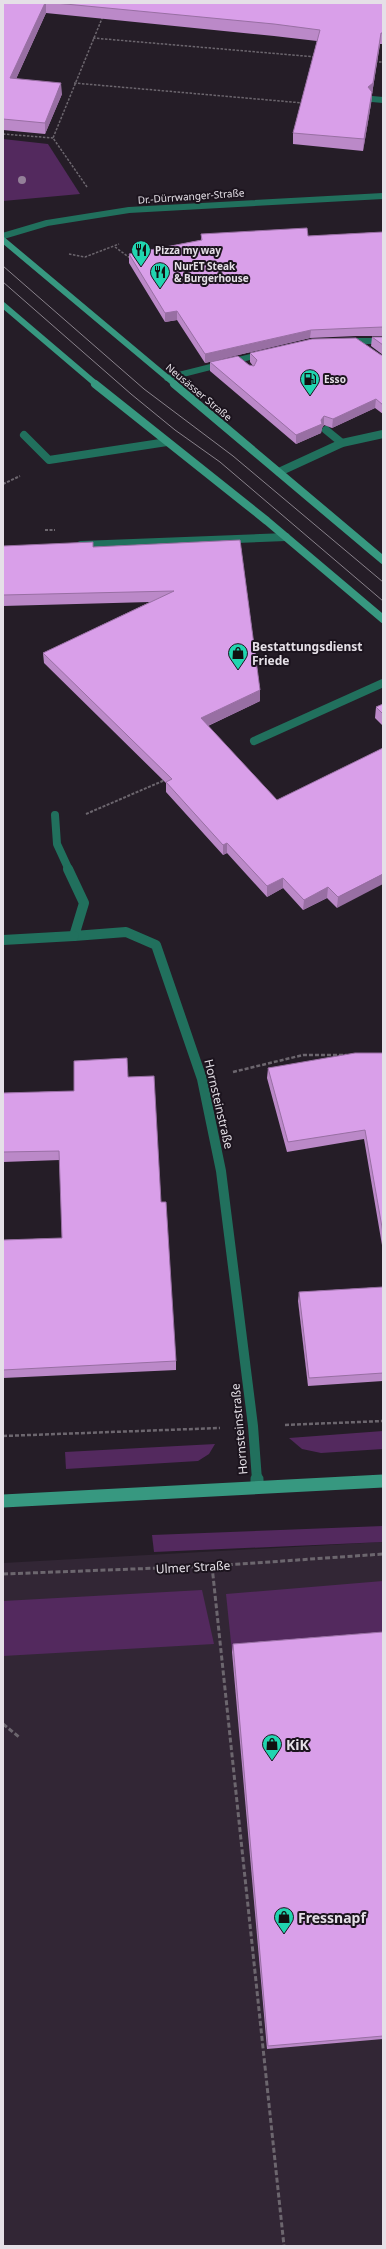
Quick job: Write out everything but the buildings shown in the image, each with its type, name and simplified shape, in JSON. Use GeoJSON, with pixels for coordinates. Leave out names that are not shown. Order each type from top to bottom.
{"type":"FeatureCollection","features":[{"type":"Feature","properties":{"kind":"main road","name":"Neusässer Straße"},"geometry":{"type":"LineString","coordinates":[[3,240],[383,560]]}},
{"type":"Feature","properties":{"kind":"main road"},"geometry":{"type":"LineString","coordinates":[[3,305],[115,401],[286,537],[383,619]]}},
{"type":"Feature","properties":{"kind":"main road"},"geometry":{"type":"LineString","coordinates":[[3,1501],[383,1481]]}},
{"type":"Feature","properties":{"kind":"street"},"geometry":{"type":"LineString","coordinates":[[372,98],[383,100]]}},
{"type":"Feature","properties":{"kind":"street","name":"Dr.-Dürrwanger-Straße"},"geometry":{"type":"LineString","coordinates":[[3,236],[47,223],[129,210],[190,205],[383,196]]}},
{"type":"Feature","properties":{"kind":"street"},"geometry":{"type":"LineString","coordinates":[[341,341],[383,340]]}},
{"type":"Feature","properties":{"kind":"street"},"geometry":{"type":"LineString","coordinates":[[356,341],[367,349]]}},
{"type":"Feature","properties":{"kind":"street"},"geometry":{"type":"LineString","coordinates":[[167,378],[184,372],[267,352]]}},
{"type":"Feature","properties":{"kind":"street"},"geometry":{"type":"LineString","coordinates":[[238,359],[248,367]]}},
{"type":"Feature","properties":{"kind":"street"},"geometry":{"type":"LineString","coordinates":[[326,430],[342,443]]}},
{"type":"Feature","properties":{"kind":"street"},"geometry":{"type":"LineString","coordinates":[[279,472],[342,443],[383,434]]}},
{"type":"Feature","properties":{"kind":"street"},"geometry":{"type":"LineString","coordinates":[[24,435],[49,460],[167,442]]}},
{"type":"Feature","properties":{"kind":"street"},"geometry":{"type":"LineString","coordinates":[[74,546],[286,537]]}},
{"type":"Feature","properties":{"kind":"street"},"geometry":{"type":"LineString","coordinates":[[254,741],[383,683]]}},
{"type":"Feature","properties":{"kind":"street"},"geometry":{"type":"LineString","coordinates":[[55,815],[57,844],[84,903],[74,936]]}},
{"type":"Feature","properties":{"kind":"street","name":"Hornsteinstraße"},"geometry":{"type":"LineString","coordinates":[[3,940],[126,932],[156,945],[202,1079],[221,1171],[253,1426],[257,1487]]}},
{"type":"Feature","properties":{"kind":"path"},"geometry":{"type":"LineString","coordinates":[[53,138],[74,83],[106,10]]}},
{"type":"Feature","properties":{"kind":"path"},"geometry":{"type":"LineString","coordinates":[[93,38],[320,57]]}},
{"type":"Feature","properties":{"kind":"path"},"geometry":{"type":"LineString","coordinates":[[375,62],[383,62]]}},
{"type":"Feature","properties":{"kind":"path"},"geometry":{"type":"LineString","coordinates":[[74,83],[304,103]]}},
{"type":"Feature","properties":{"kind":"path"},"geometry":{"type":"LineString","coordinates":[[3,134],[53,138]]}},
{"type":"Feature","properties":{"kind":"path"},"geometry":{"type":"LineString","coordinates":[[53,138],[88,189]]}},
{"type":"Feature","properties":{"kind":"path"},"geometry":{"type":"LineString","coordinates":[[115,247],[130,258]]}},
{"type":"Feature","properties":{"kind":"path"},"geometry":{"type":"LineString","coordinates":[[56,827],[166,779]]}},
{"type":"Feature","properties":{"kind":"path"},"geometry":{"type":"LineString","coordinates":[[202,1079],[303,1055],[351,1055]]}},
{"type":"Feature","properties":{"kind":"path"},"geometry":{"type":"LineString","coordinates":[[279,1425],[383,1421]]}},
{"type":"Feature","properties":{"kind":"path"},"geometry":{"type":"LineString","coordinates":[[3,1436],[225,1428]]}},
{"type":"Feature","properties":{"kind":"path","name":"Ulmer Straße"},"geometry":{"type":"LineString","coordinates":[[3,1574],[212,1566],[383,1554]]}},
{"type":"Feature","properties":{"kind":"path"},"geometry":{"type":"LineString","coordinates":[[212,1566],[284,2246]]}},
{"type":"Feature","properties":{"kind":"path"},"geometry":{"type":"LineString","coordinates":[[3,1724],[18,1737]]}},
{"type":"Feature","properties":{"kind":"shaded area"},"geometry":{"type":"Polygon","coordinates":[[[3,139],[48,144],[80,194],[3,201],[3,139]]]}},
{"type":"Feature","properties":{"kind":"shaded area"},"geometry":{"type":"Polygon","coordinates":[[[383,1431],[383,1449],[321,1453],[302,1449],[289,1438],[383,1431]]]}},
{"type":"Feature","properties":{"kind":"shaded area"},"geometry":{"type":"Polygon","coordinates":[[[215,1444],[209,1454],[198,1461],[66,1469],[65,1452],[215,1444]]]}},
{"type":"Feature","properties":{"kind":"shaded area"},"geometry":{"type":"Polygon","coordinates":[[[383,1526],[383,1542],[154,1552],[152,1535],[383,1526]]]}},
{"type":"Feature","properties":{"kind":"shaded area"},"geometry":{"type":"Polygon","coordinates":[[[383,1542],[383,2246],[3,2246],[3,1563],[383,1542]]]}},
{"type":"Feature","properties":{"kind":"shaded area"},"geometry":{"type":"Polygon","coordinates":[[[383,1581],[383,1640],[232,1652],[226,1594],[383,1581]]]}},
{"type":"Feature","properties":{"kind":"shaded area"},"geometry":{"type":"Polygon","coordinates":[[[202,1590],[214,1644],[3,1656],[3,1601],[202,1590]]]}},
{"type":"Feature","properties":{"kind":"tram line"},"geometry":{"type":"LineString","coordinates":[[3,266],[144,389],[233,456],[383,582]]}},
{"type":"Feature","properties":{"kind":"tram line"},"geometry":{"type":"LineString","coordinates":[[3,282],[131,394],[175,430],[220,462],[383,601]]}},
{"type":"Feature","properties":{"kind":"place","name":"Pizza my way"},"geometry":{"type":"Point","coordinates":[141,267]}},
{"type":"Feature","properties":{"kind":"place","name":"NurET Steak & Burgerhouse"},"geometry":{"type":"Point","coordinates":[160,289]}},
{"type":"Feature","properties":{"kind":"place","name":"Esso"},"geometry":{"type":"Point","coordinates":[310,396]}},
{"type":"Feature","properties":{"kind":"place","name":"Bestattungsdienst Friede"},"geometry":{"type":"Point","coordinates":[238,670]}},
{"type":"Feature","properties":{"kind":"place","name":"KiK"},"geometry":{"type":"Point","coordinates":[272,1761]}},
{"type":"Feature","properties":{"kind":"place","name":"Fressnapf"},"geometry":{"type":"Point","coordinates":[284,1934]}}]}
